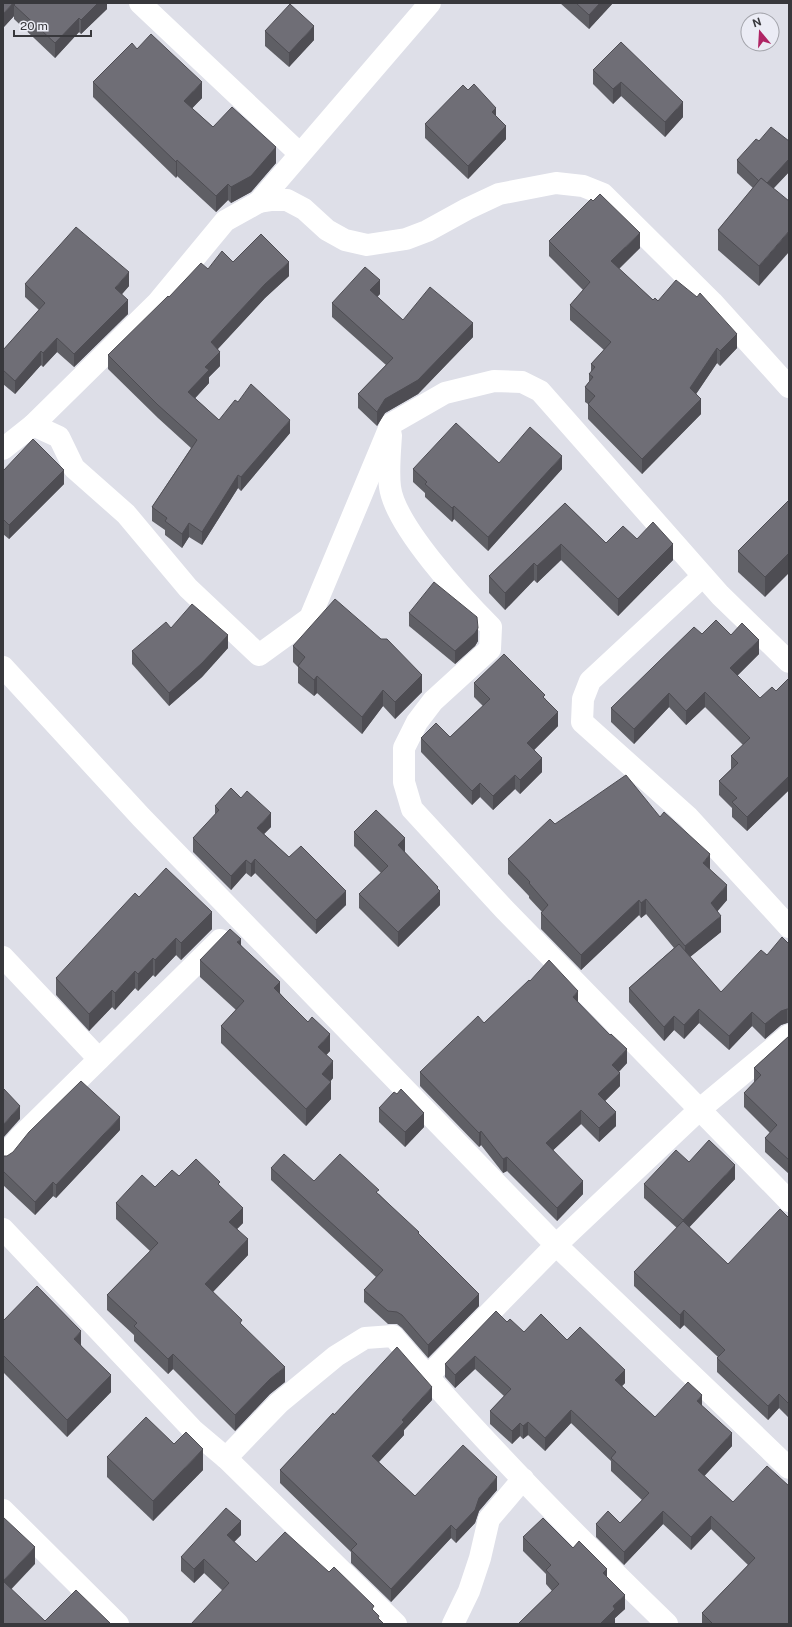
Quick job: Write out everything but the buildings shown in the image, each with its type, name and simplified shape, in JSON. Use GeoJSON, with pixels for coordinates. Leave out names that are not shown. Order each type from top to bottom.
{"type":"FeatureCollection","features":[{"type":"Feature","properties":{"kind":"street"},"geometry":{"type":"LineString","coordinates":[[140,3],[300,154]]}},
{"type":"Feature","properties":{"kind":"street"},"geometry":{"type":"LineString","coordinates":[[259,202],[430,3]]}},
{"type":"Feature","properties":{"kind":"street"},"geometry":{"type":"LineString","coordinates":[[3,449],[33,425],[158,302],[224,221],[259,202],[272,200],[287,200],[304,209],[327,230],[339,237],[367,245],[406,239],[427,231],[467,209],[499,194],[556,183],[583,186],[603,194],[712,302],[789,387]]}},
{"type":"Feature","properties":{"kind":"street"},"geometry":{"type":"LineString","coordinates":[[33,425],[59,437],[74,468],[126,514],[188,588],[259,655],[310,618],[391,424],[445,393],[494,382],[522,382],[540,391],[703,576],[789,662]]}},
{"type":"Feature","properties":{"kind":"street"},"geometry":{"type":"LineString","coordinates":[[391,424],[390,488],[401,517],[459,595],[491,628],[490,649],[433,701],[417,722],[404,748],[404,782],[412,809],[504,909],[789,1201]]}},
{"type":"Feature","properties":{"kind":"street"},"geometry":{"type":"LineString","coordinates":[[703,576],[590,681],[583,699],[582,722],[688,817],[789,926]]}},
{"type":"Feature","properties":{"kind":"street"},"geometry":{"type":"LineString","coordinates":[[3,666],[141,817],[556,1245],[789,1468]]}},
{"type":"Feature","properties":{"kind":"street"},"geometry":{"type":"LineString","coordinates":[[3,1157],[20,1137],[98,1059],[183,978],[240,919]]}},
{"type":"Feature","properties":{"kind":"street"},"geometry":{"type":"LineString","coordinates":[[3,958],[98,1059]]}},
{"type":"Feature","properties":{"kind":"street"},"geometry":{"type":"LineString","coordinates":[[427,1377],[556,1245],[699,1110],[789,1035]]}},
{"type":"Feature","properties":{"kind":"street"},"geometry":{"type":"LineString","coordinates":[[3,1230],[194,1431],[226,1458],[396,1624]]}},
{"type":"Feature","properties":{"kind":"street"},"geometry":{"type":"LineString","coordinates":[[226,1458],[279,1403],[336,1356],[365,1338],[392,1336],[427,1377],[523,1479],[604,1563],[667,1624]]}},
{"type":"Feature","properties":{"kind":"street"},"geometry":{"type":"LineString","coordinates":[[453,1624],[469,1592],[480,1558],[489,1519],[523,1479]]}},
{"type":"Feature","properties":{"kind":"street"},"geometry":{"type":"LineString","coordinates":[[3,1510],[118,1624]]}}]}
